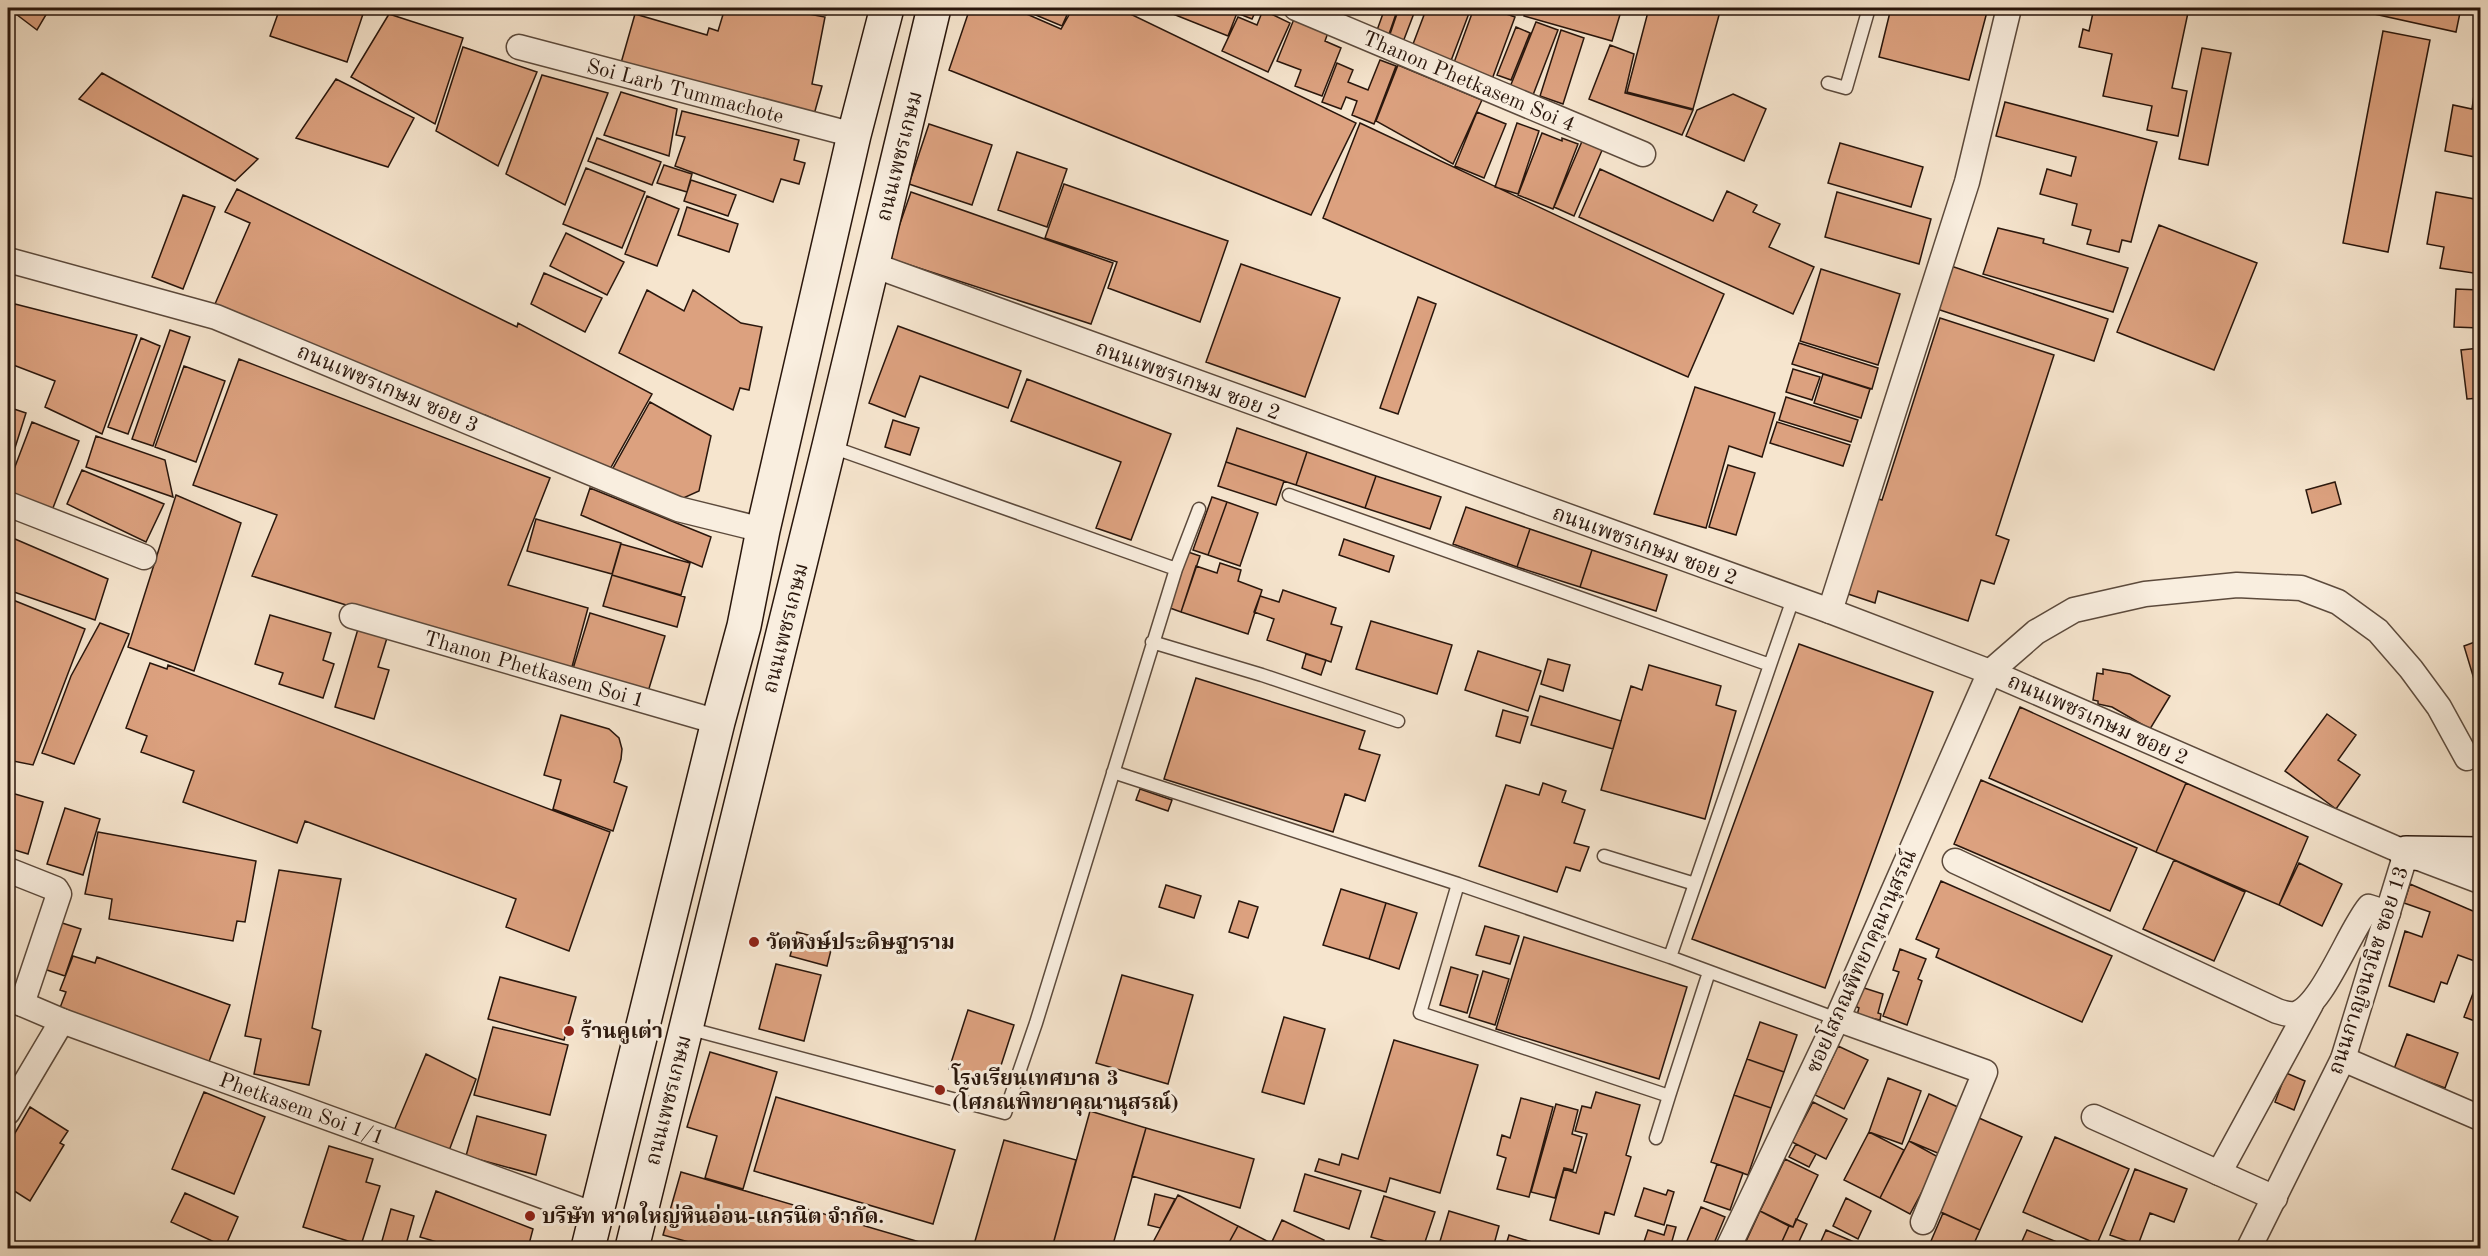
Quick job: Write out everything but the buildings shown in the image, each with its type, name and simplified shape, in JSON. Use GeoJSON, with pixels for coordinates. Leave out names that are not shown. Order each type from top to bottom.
{"type":"FeatureCollection","features":[{"type":"Feature","properties":{"kind":"main road","name":"ถนนเพชรเกษม"},"geometry":{"type":"LineString","coordinates":[[588,1248],[718,722],[744,626],[763,530],[854,135],[887,8]]}},
{"type":"Feature","properties":{"kind":"main road","name":"ถนนเพชรเกษม"},"geometry":{"type":"LineString","coordinates":[[632,1248],[830,446],[934,8]]}},
{"type":"Feature","properties":{"kind":"main road"},"geometry":{"type":"LineString","coordinates":[[744,626],[782,641]]}},
{"type":"Feature","properties":{"kind":"main road"},"geometry":{"type":"LineString","coordinates":[[2406,853],[2481,854]]}},
{"type":"Feature","properties":{"kind":"street","name":"Thanon Phetkasem Soi 4"},"geometry":{"type":"LineString","coordinates":[[1296,8],[1643,154]]}},
{"type":"Feature","properties":{"kind":"street"},"geometry":{"type":"LineString","coordinates":[[1830,611],[1967,182],[2009,8]]}},
{"type":"Feature","properties":{"kind":"street","name":"Soi Larb Tummachote"},"geometry":{"type":"LineString","coordinates":[[519,47],[854,135]]}},
{"type":"Feature","properties":{"kind":"street","name":"ถนนเพชรเกษม ซอย 3"},"geometry":{"type":"LineString","coordinates":[[8,260],[216,317],[678,509],[763,530]]}},
{"type":"Feature","properties":{"kind":"street","name":"ถนนเพชรเกษม ซอย 2"},"geometry":{"type":"LineString","coordinates":[[873,265],[1830,611],[1990,672],[2406,853],[2481,881]]}},
{"type":"Feature","properties":{"kind":"street"},"geometry":{"type":"LineString","coordinates":[[8,504],[144,557]]}},
{"type":"Feature","properties":{"kind":"street"},"geometry":{"type":"LineString","coordinates":[[1990,672],[2036,632],[2074,610],[2145,594],[2237,585],[2301,588],[2338,602],[2378,631],[2411,669],[2439,707],[2467,758]]}},
{"type":"Feature","properties":{"kind":"street","name":"Thanon Phetkasem Soi 1"},"geometry":{"type":"LineString","coordinates":[[352,616],[718,722]]}},
{"type":"Feature","properties":{"kind":"street","name":"ซอยโสภณพิทยาคุณานุสรณ์"},"geometry":{"type":"LineString","coordinates":[[1728,1248],[1837,1018],[1990,672]]}},
{"type":"Feature","properties":{"kind":"street","name":"ถนนกาญจนวนิช ซอย 13"},"geometry":{"type":"LineString","coordinates":[[2249,1248],[2343,1059],[2406,853]]}},
{"type":"Feature","properties":{"kind":"street"},"geometry":{"type":"LineString","coordinates":[[1955,861],[2277,1011],[2294,1014],[2311,1004]]}},
{"type":"Feature","properties":{"kind":"street"},"geometry":{"type":"LineString","coordinates":[[8,870],[56,889],[59,896],[15,1001]]}},
{"type":"Feature","properties":{"kind":"street"},"geometry":{"type":"LineString","coordinates":[[2219,1173],[2356,926],[2369,907],[2388,913]]}},
{"type":"Feature","properties":{"kind":"street","name":"Phetkasem Soi 1/1"},"geometry":{"type":"LineString","coordinates":[[15,1001],[62,1021],[595,1215]]}},
{"type":"Feature","properties":{"kind":"street"},"geometry":{"type":"LineString","coordinates":[[1837,1018],[1985,1072],[1923,1222]]}},
{"type":"Feature","properties":{"kind":"street"},"geometry":{"type":"LineString","coordinates":[[8,1112],[62,1021]]}},
{"type":"Feature","properties":{"kind":"street"},"geometry":{"type":"LineString","coordinates":[[2343,1059],[2481,1118]]}},
{"type":"Feature","properties":{"kind":"street"},"geometry":{"type":"LineString","coordinates":[[2094,1117],[2275,1198]]}},
{"type":"Feature","properties":{"kind":"lane"},"geometry":{"type":"LineString","coordinates":[[1828,83],[1846,88],[1869,8]]}},
{"type":"Feature","properties":{"kind":"lane"},"geometry":{"type":"LineString","coordinates":[[830,446],[1176,569]]}},
{"type":"Feature","properties":{"kind":"lane"},"geometry":{"type":"LineString","coordinates":[[1289,495],[1770,665]]}},
{"type":"Feature","properties":{"kind":"lane"},"geometry":{"type":"LineString","coordinates":[[686,1028],[1005,1113],[1036,1023],[1152,642],[1199,509]]}},
{"type":"Feature","properties":{"kind":"lane"},"geometry":{"type":"LineString","coordinates":[[1670,957],[1793,599]]}},
{"type":"Feature","properties":{"kind":"lane"},"geometry":{"type":"LineString","coordinates":[[1152,642],[1262,675],[1398,721]]}},
{"type":"Feature","properties":{"kind":"lane"},"geometry":{"type":"LineString","coordinates":[[1113,772],[1458,884],[1670,957],[1837,1018]]}},
{"type":"Feature","properties":{"kind":"lane"},"geometry":{"type":"LineString","coordinates":[[1604,856],[1695,884]]}},
{"type":"Feature","properties":{"kind":"lane"},"geometry":{"type":"LineString","coordinates":[[1458,884],[1420,1013],[1669,1096]]}},
{"type":"Feature","properties":{"kind":"lane"},"geometry":{"type":"LineString","coordinates":[[1656,1137],[1709,972]]}},
{"type":"Feature","properties":{"kind":"place","name":"วัดหงษ์ประดิษฐาราม"},"geometry":{"type":"Point","coordinates":[754,942]}},
{"type":"Feature","properties":{"kind":"place","name":"ร้านคูเต่า"},"geometry":{"type":"Point","coordinates":[569,1031]}},
{"type":"Feature","properties":{"kind":"place","name":"โรงเรียนเทศบาล 3 (โศภณพิทยาคุณานุสรณ์)"},"geometry":{"type":"Point","coordinates":[940,1090]}},
{"type":"Feature","properties":{"kind":"place","name":"บริษัท หาดใหญ่หินอ่อน-แกรนิต จำกัด."},"geometry":{"type":"Point","coordinates":[530,1216]}}]}
